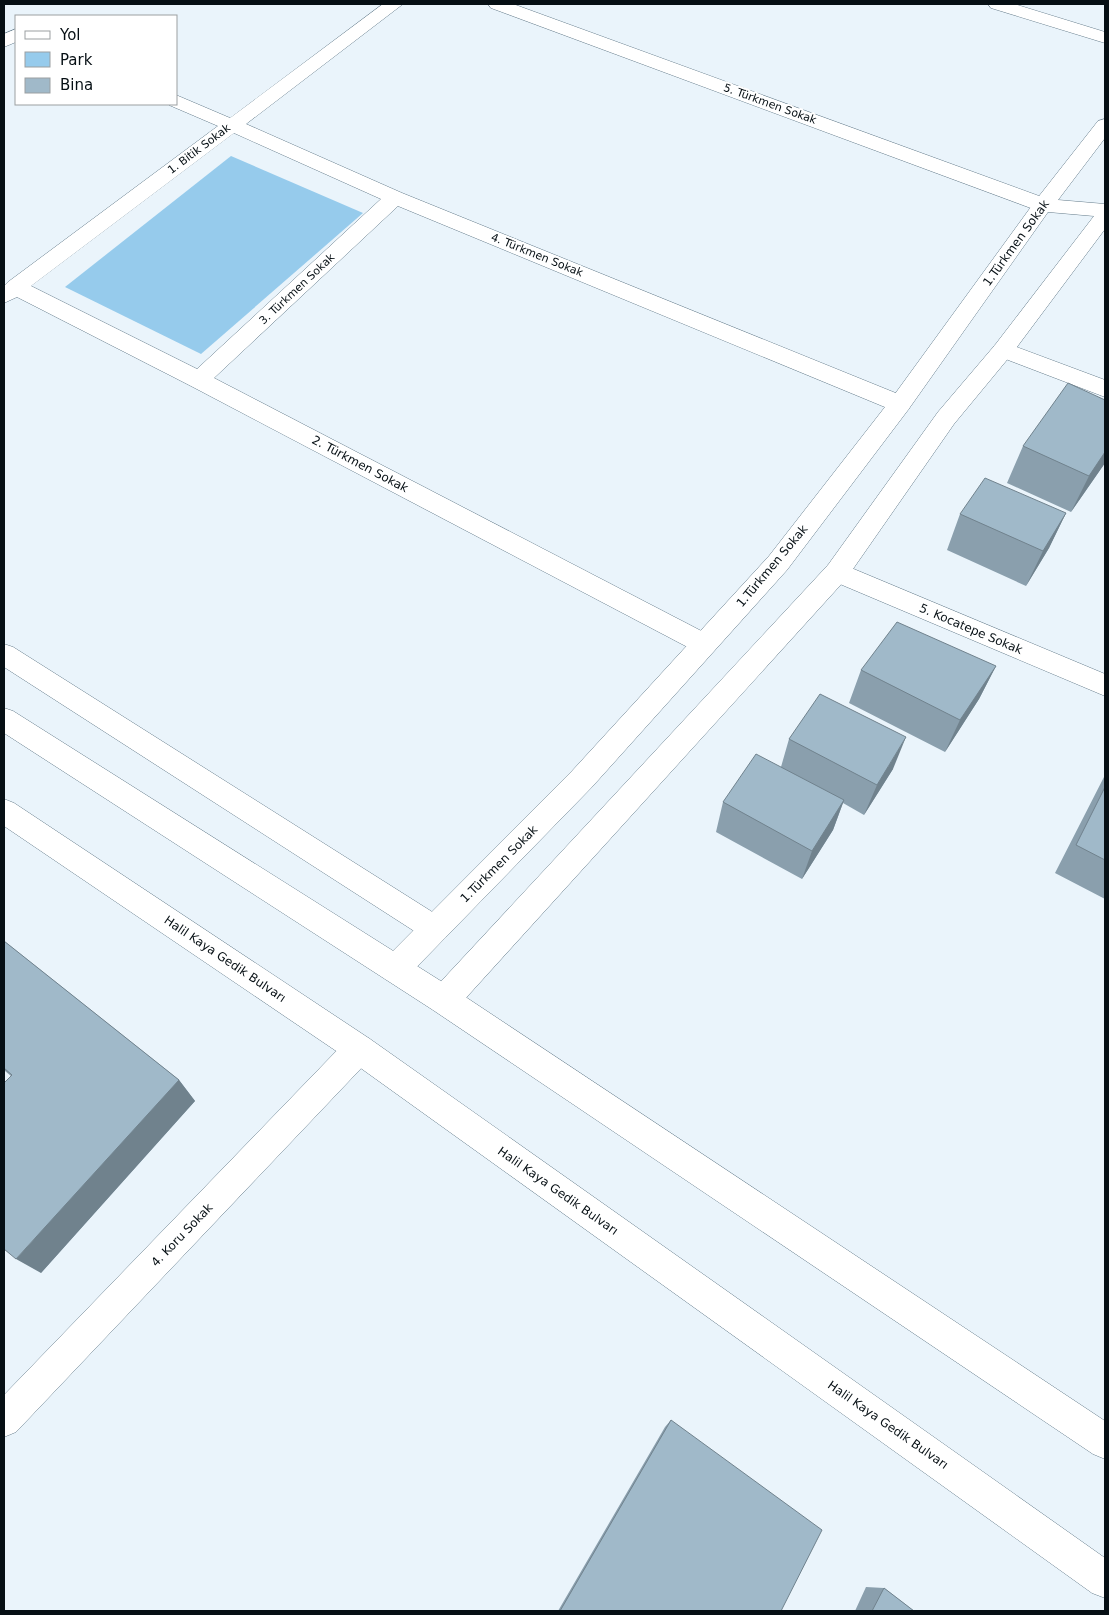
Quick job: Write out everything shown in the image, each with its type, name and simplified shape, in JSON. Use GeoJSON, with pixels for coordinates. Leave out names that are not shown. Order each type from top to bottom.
{"type":"FeatureCollection","features":[{"type":"Feature","properties":{"kind":"main road","name":"1. Bitik Sokak"},"geometry":{"type":"LineString","coordinates":[[10,292],[394,4]]}},
{"type":"Feature","properties":{"kind":"main road","name":"5. Türkmen Sokak"},"geometry":{"type":"LineString","coordinates":[[497,4],[1043,205],[1105,210]]}},
{"type":"Feature","properties":{"kind":"main road"},"geometry":{"type":"LineString","coordinates":[[997,4],[1105,38]]}},
{"type":"Feature","properties":{"kind":"main road"},"geometry":{"type":"LineString","coordinates":[[4,42],[15,35]]}},
{"type":"Feature","properties":{"kind":"main road","name":"4. Türkmen Sokak"},"geometry":{"type":"LineString","coordinates":[[178,102],[395,197],[923,411]]}},
{"type":"Feature","properties":{"kind":"main road","name":"1.Türkmen Sokak"},"geometry":{"type":"LineString","coordinates":[[444,1000],[837,572],[923,411],[1043,205],[1105,125]]}},
{"type":"Feature","properties":{"kind":"main road","name":"3. Türkmen Sokak"},"geometry":{"type":"LineString","coordinates":[[199,380],[395,197]]}},
{"type":"Feature","properties":{"kind":"main road","name":"1.Türkmen Sokak"},"geometry":{"type":"LineString","coordinates":[[395,969],[582,779],[778,562],[923,411],[1003,350],[1105,215]]}},
{"type":"Feature","properties":{"kind":"main road","name":"2. Türkmen Sokak"},"geometry":{"type":"LineString","coordinates":[[10,292],[199,380],[704,644]]}},
{"type":"Feature","properties":{"kind":"main road"},"geometry":{"type":"LineString","coordinates":[[1003,350],[1105,389]]}},
{"type":"Feature","properties":{"kind":"main road","name":"5. Kocatepe Sokak"},"geometry":{"type":"LineString","coordinates":[[837,572],[1105,685]]}},
{"type":"Feature","properties":{"kind":"main road"},"geometry":{"type":"LineString","coordinates":[[4,654],[435,928]]}},
{"type":"Feature","properties":{"kind":"main road"},"geometry":{"type":"LineString","coordinates":[[4,720],[444,1000],[1105,1442]]}},
{"type":"Feature","properties":{"kind":"main road","name":"Halil Kaya Gedik Bulvarı"},"geometry":{"type":"LineString","coordinates":[[4,810],[360,1050],[1105,1580]]}},
{"type":"Feature","properties":{"kind":"main road","name":"4. Koru Sokak"},"geometry":{"type":"LineString","coordinates":[[4,1420],[360,1050]]}},
{"type":"Feature","properties":{"kind":"green space"},"geometry":{"type":"Polygon","coordinates":[[[231,156],[363,213],[201,354],[65,287],[231,156]]]}},
{"type":"Feature","properties":{"kind":"building"},"geometry":{"type":"Polygon","coordinates":[[[1068,383],[1105,400],[1105,452],[1089,476],[1023,446],[1068,383]]]}},
{"type":"Feature","properties":{"kind":"building"},"geometry":{"type":"Polygon","coordinates":[[[985,478],[1066,513],[1043,551],[960,514],[985,478]]]}},
{"type":"Feature","properties":{"kind":"building"},"geometry":{"type":"Polygon","coordinates":[[[897,622],[996,666],[960,720],[861,670],[897,622]]]}},
{"type":"Feature","properties":{"kind":"building"},"geometry":{"type":"Polygon","coordinates":[[[820,694],[906,737],[877,785],[789,739],[820,694]]]}},
{"type":"Feature","properties":{"kind":"building"},"geometry":{"type":"Polygon","coordinates":[[[756,754],[844,800],[812,851],[723,802],[756,754]]]}},
{"type":"Feature","properties":{"kind":"building"},"geometry":{"type":"Polygon","coordinates":[[[1105,787],[1105,860],[1076,845],[1105,787]]]}},
{"type":"Feature","properties":{"kind":"building"},"geometry":{"type":"Polygon","coordinates":[[[4,941],[179,1080],[16,1259],[4,1249],[4,1083],[12,1075],[4,1068],[4,941]]]}},
{"type":"Feature","properties":{"kind":"building"},"geometry":{"type":"Polygon","coordinates":[[[671,1420],[822,1530],[781,1611],[560,1611],[671,1420]]]}},
{"type":"Feature","properties":{"kind":"building"},"geometry":{"type":"Polygon","coordinates":[[[884,1588],[914,1611],[872,1611],[884,1588]]]}}]}
